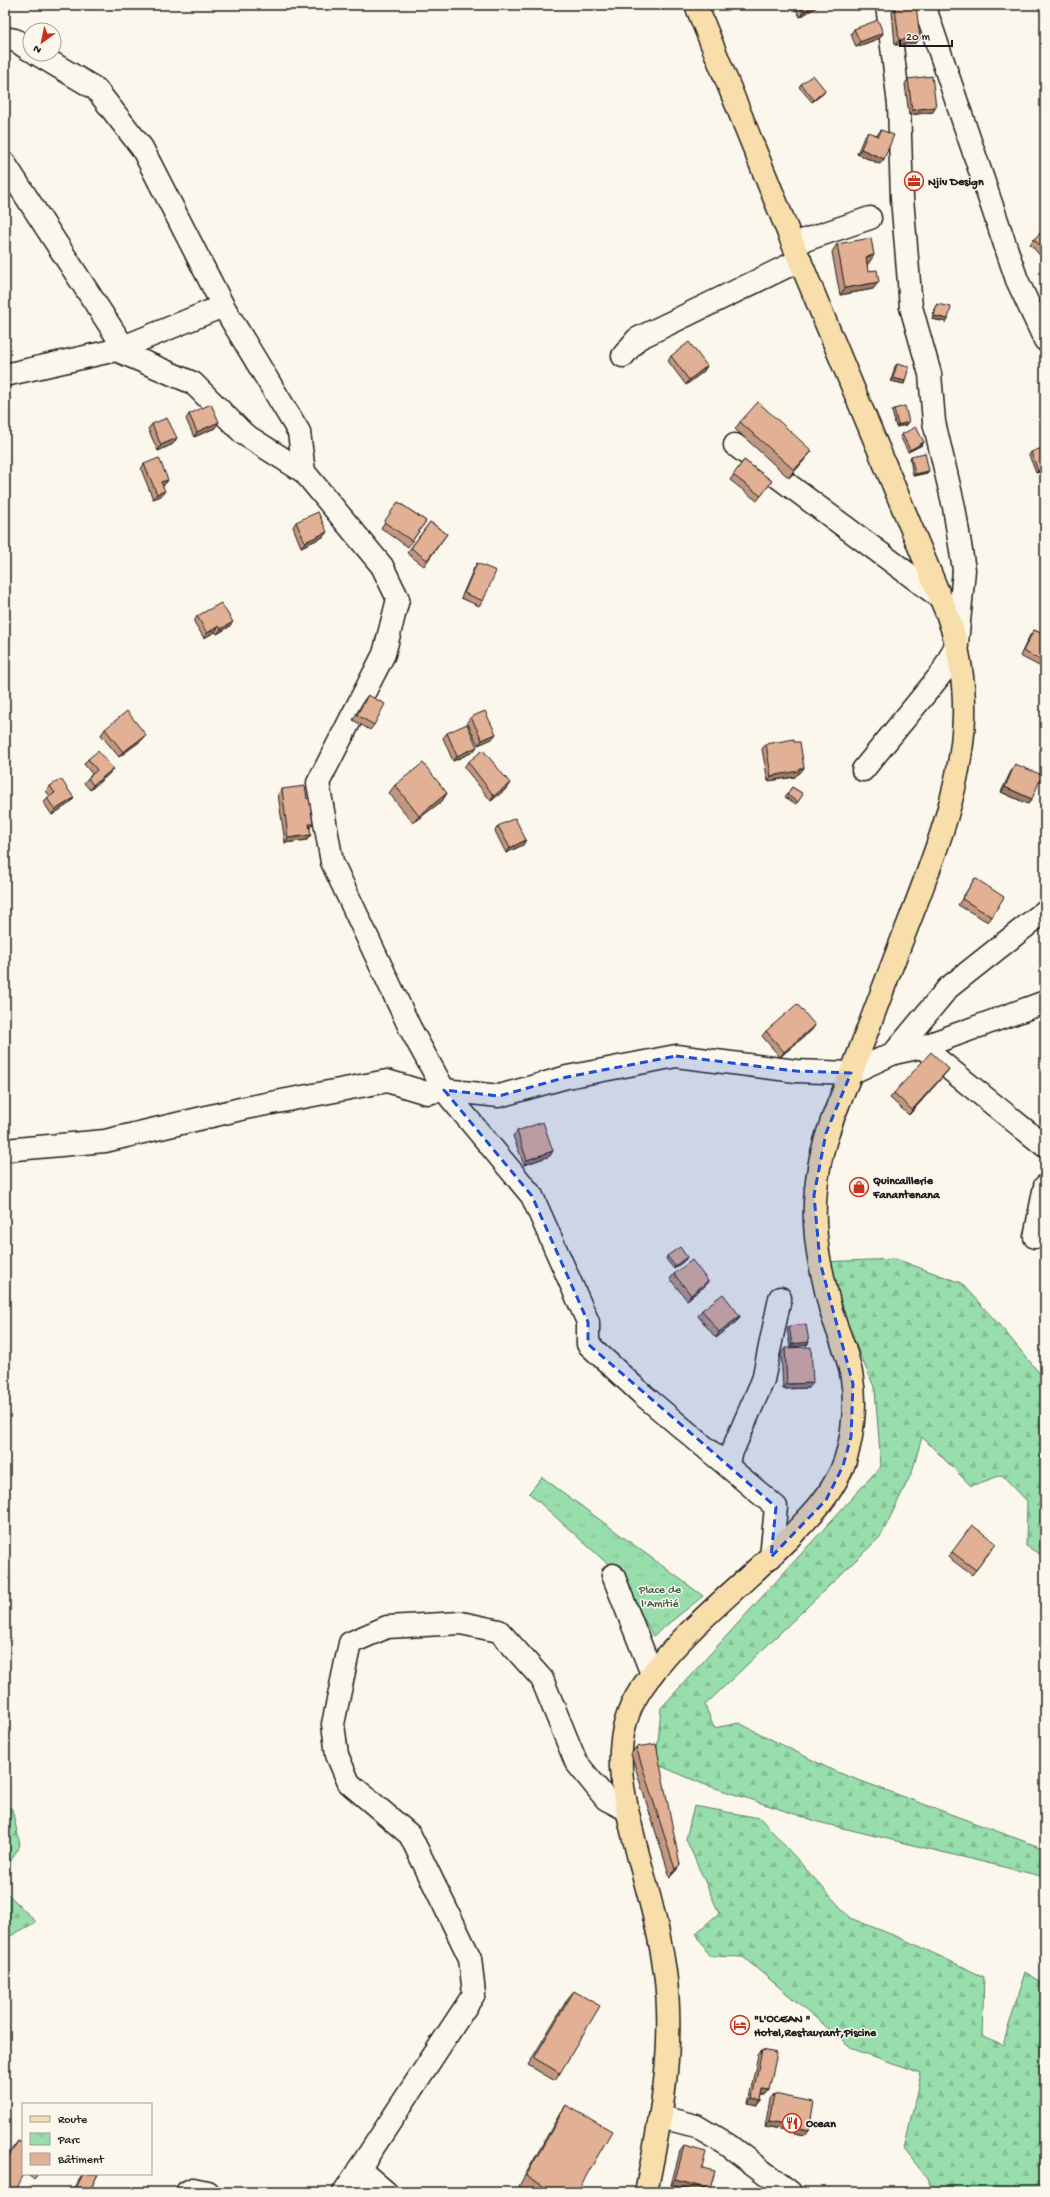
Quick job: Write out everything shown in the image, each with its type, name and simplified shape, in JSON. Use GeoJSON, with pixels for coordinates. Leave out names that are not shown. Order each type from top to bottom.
{"type":"FeatureCollection","features":[{"type":"Feature","properties":{"kind":"main road"},"geometry":{"type":"LineString","coordinates":[[646,2192],[661,2117],[668,2065],[665,1973],[627,1810],[622,1777],[621,1744],[624,1724],[632,1703],[652,1674],[676,1645],[771,1557],[826,1500],[843,1466],[851,1437],[853,1384],[848,1361],[832,1314],[820,1262],[815,1228],[814,1194],[826,1133],[851,1073],[923,885],[939,839],[956,775],[964,721],[964,689],[957,643],[948,616],[938,596],[796,252],[696,5]]}},
{"type":"Feature","properties":{"kind":"street"},"geometry":{"type":"LineString","coordinates":[[863,770],[942,673],[957,643],[964,570],[954,507],[934,422],[930,374],[911,307],[902,198],[899,105],[887,5]]}},
{"type":"Feature","properties":{"kind":"street"},"geometry":{"type":"LineString","coordinates":[[924,5],[1017,280],[1045,340]]}},
{"type":"Feature","properties":{"kind":"street"},"geometry":{"type":"LineString","coordinates":[[5,38],[15,40],[22,45]]}},
{"type":"Feature","properties":{"kind":"street"},"geometry":{"type":"LineString","coordinates":[[50,62],[96,89],[142,148],[223,306],[299,432],[304,472]]}},
{"type":"Feature","properties":{"kind":"street"},"geometry":{"type":"LineString","coordinates":[[5,164],[119,348],[193,383],[244,434],[304,472],[382,566],[398,599],[384,654],[318,783],[332,862],[410,1028],[444,1090],[532,1196],[588,1322],[588,1344],[643,1395],[727,1463],[776,1507],[771,1557]]}},
{"type":"Feature","properties":{"kind":"street"},"geometry":{"type":"LineString","coordinates":[[623,356],[637,339],[796,252],[870,218]]}},
{"type":"Feature","properties":{"kind":"street"},"geometry":{"type":"LineString","coordinates":[[5,375],[119,348],[223,306]]}},
{"type":"Feature","properties":{"kind":"street"},"geometry":{"type":"LineString","coordinates":[[735,445],[938,596]]}},
{"type":"Feature","properties":{"kind":"street"},"geometry":{"type":"LineString","coordinates":[[894,1053],[948,988],[1045,911]]}},
{"type":"Feature","properties":{"kind":"street"},"geometry":{"type":"LineString","coordinates":[[5,1150],[105,1141],[245,1108],[387,1080],[427,1093],[444,1090],[499,1096],[567,1077],[676,1056],[796,1071],[851,1073],[894,1053],[922,1047],[1045,1002]]}},
{"type":"Feature","properties":{"kind":"street"},"geometry":{"type":"LineString","coordinates":[[922,1047],[1045,1146]]}},
{"type":"Feature","properties":{"kind":"street"},"geometry":{"type":"LineString","coordinates":[[1035,1237],[1045,1186]]}},
{"type":"Feature","properties":{"kind":"street"},"geometry":{"type":"LineString","coordinates":[[727,1463],[762,1380],[780,1298]]}},
{"type":"Feature","properties":{"kind":"street"},"geometry":{"type":"LineString","coordinates":[[613,1575],[652,1674]]}},
{"type":"Feature","properties":{"kind":"street"},"geometry":{"type":"LineString","coordinates":[[344,2192],[474,1994],[470,1958],[410,1836],[349,1783],[337,1755],[333,1724],[350,1643],[388,1627],[461,1623],[499,1631],[542,1679],[576,1762],[606,1799],[627,1810]]}},
{"type":"Feature","properties":{"kind":"street"},"geometry":{"type":"LineString","coordinates":[[661,2117],[696,2126],[728,2146],[790,2192]]}},
{"type":"Feature","properties":{"kind":"street"},"geometry":{"type":"LineString","coordinates":[[359,2170],[386,2192]]}},
{"type":"Feature","properties":{"kind":"street"},"geometry":{"type":"LineString","coordinates":[[187,2192],[192,2189],[207,2192]]}},
{"type":"Feature","properties":{"kind":"highlighted area"},"geometry":{"type":"Polygon","coordinates":[[[676,1056],[796,1071],[851,1073],[826,1133],[814,1195],[820,1262],[853,1384],[851,1437],[843,1466],[826,1500],[771,1557],[776,1507],[588,1344],[588,1322],[532,1196],[444,1090],[499,1096],[567,1077],[676,1056]]]}},
{"type":"Feature","properties":{"kind":"green space"},"geometry":{"type":"Polygon","coordinates":[[[896,1259],[961,1283],[1002,1328],[1045,1380],[1045,1557],[1026,1546],[1027,1501],[1002,1475],[971,1486],[922,1437],[912,1472],[881,1536],[705,1705],[714,1728],[739,1723],[834,1771],[1045,1849],[1045,1877],[822,1823],[703,1784],[656,1764],[661,1708],[881,1466],[875,1389],[820,1262],[896,1259]]]}},
{"type":"Feature","properties":{"kind":"green space","name":"Place de l'Amitié"},"geometry":{"type":"Polygon","coordinates":[[[542,1477],[703,1596],[653,1636],[621,1576],[529,1493],[542,1477]]]}},
{"type":"Feature","properties":{"kind":"green space"},"geometry":{"type":"Polygon","coordinates":[[[5,1806],[12,1809],[20,1845],[5,1871],[5,1806]]]}},
{"type":"Feature","properties":{"kind":"green space"},"geometry":{"type":"Polygon","coordinates":[[[694,1806],[760,1818],[850,1918],[903,1939],[984,1977],[982,2035],[1003,2045],[1025,1972],[1045,1984],[1045,2192],[931,2192],[927,2178],[904,2149],[921,2073],[853,2049],[743,1957],[709,1956],[696,1933],[719,1913],[686,1839],[694,1806]]]}},
{"type":"Feature","properties":{"kind":"green space"},"geometry":{"type":"Polygon","coordinates":[[[5,1891],[36,1922],[5,1939],[5,1891]]]}},
{"type":"Feature","properties":{"kind":"building"},"geometry":{"type":"Polygon","coordinates":[[[800,5],[814,5],[803,12],[800,5]]]}},
{"type":"Feature","properties":{"kind":"building"},"geometry":{"type":"Polygon","coordinates":[[[916,5],[920,38],[899,40],[895,7],[916,5]]]}},
{"type":"Feature","properties":{"kind":"building"},"geometry":{"type":"Polygon","coordinates":[[[878,20],[883,33],[860,42],[854,29],[878,20]]]}},
{"type":"Feature","properties":{"kind":"building"},"geometry":{"type":"Polygon","coordinates":[[[813,75],[825,90],[814,100],[801,84],[813,75]]]}},
{"type":"Feature","properties":{"kind":"building"},"geometry":{"type":"Polygon","coordinates":[[[932,76],[936,107],[912,110],[908,79],[932,76]]]}},
{"type":"Feature","properties":{"kind":"building"},"geometry":{"type":"Polygon","coordinates":[[[881,130],[894,135],[884,159],[861,149],[868,132],[879,136],[881,130]]]}},
{"type":"Feature","properties":{"kind":"building"},"geometry":{"type":"Polygon","coordinates":[[[1045,229],[1045,252],[1034,239],[1045,229]]]}},
{"type":"Feature","properties":{"kind":"building"},"geometry":{"type":"Polygon","coordinates":[[[871,238],[874,255],[866,257],[868,271],[877,270],[879,282],[845,288],[837,244],[871,238]]]}},
{"type":"Feature","properties":{"kind":"building"},"geometry":{"type":"Polygon","coordinates":[[[937,304],[951,307],[948,319],[934,316],[937,304]]]}},
{"type":"Feature","properties":{"kind":"building"},"geometry":{"type":"Polygon","coordinates":[[[689,342],[707,366],[689,380],[671,356],[689,342]]]}},
{"type":"Feature","properties":{"kind":"building"},"geometry":{"type":"Polygon","coordinates":[[[897,364],[909,367],[905,381],[893,378],[897,364]]]}},
{"type":"Feature","properties":{"kind":"building"},"geometry":{"type":"Polygon","coordinates":[[[758,402],[812,451],[794,470],[740,422],[758,402]]]}},
{"type":"Feature","properties":{"kind":"building"},"geometry":{"type":"Polygon","coordinates":[[[211,404],[219,422],[197,432],[189,414],[211,404]]]}},
{"type":"Feature","properties":{"kind":"building"},"geometry":{"type":"Polygon","coordinates":[[[905,406],[909,422],[898,425],[894,409],[905,406]]]}},
{"type":"Feature","properties":{"kind":"building"},"geometry":{"type":"Polygon","coordinates":[[[167,418],[177,438],[161,445],[152,424],[167,418]]]}},
{"type":"Feature","properties":{"kind":"building"},"geometry":{"type":"Polygon","coordinates":[[[916,427],[924,442],[910,450],[902,434],[916,427]]]}},
{"type":"Feature","properties":{"kind":"building"},"geometry":{"type":"Polygon","coordinates":[[[1042,448],[1045,457],[1045,468],[1038,471],[1031,452],[1042,448]]]}},
{"type":"Feature","properties":{"kind":"building"},"geometry":{"type":"Polygon","coordinates":[[[925,453],[929,471],[915,474],[911,456],[925,453]]]}},
{"type":"Feature","properties":{"kind":"building"},"geometry":{"type":"Polygon","coordinates":[[[159,458],[168,480],[161,482],[165,491],[157,494],[144,464],[159,458]]]}},
{"type":"Feature","properties":{"kind":"building"},"geometry":{"type":"Polygon","coordinates":[[[744,460],[772,481],[761,496],[733,475],[744,460]]]}},
{"type":"Feature","properties":{"kind":"building"},"geometry":{"type":"Polygon","coordinates":[[[398,502],[426,521],[412,541],[384,522],[398,502]]]}},
{"type":"Feature","properties":{"kind":"building"},"geometry":{"type":"Polygon","coordinates":[[[318,512],[327,532],[305,542],[296,522],[318,512]]]}},
{"type":"Feature","properties":{"kind":"building"},"geometry":{"type":"Polygon","coordinates":[[[430,522],[447,534],[427,560],[411,548],[430,522]]]}},
{"type":"Feature","properties":{"kind":"building"},"geometry":{"type":"Polygon","coordinates":[[[477,563],[496,571],[483,601],[464,593],[477,563]]]}},
{"type":"Feature","properties":{"kind":"building"},"geometry":{"type":"Polygon","coordinates":[[[221,603],[233,622],[221,629],[219,626],[207,633],[197,616],[221,603]]]}},
{"type":"Feature","properties":{"kind":"building"},"geometry":{"type":"Polygon","coordinates":[[[1034,630],[1045,635],[1045,662],[1023,651],[1034,630]]]}},
{"type":"Feature","properties":{"kind":"building"},"geometry":{"type":"Polygon","coordinates":[[[368,695],[385,704],[374,725],[357,715],[368,695]]]}},
{"type":"Feature","properties":{"kind":"building"},"geometry":{"type":"Polygon","coordinates":[[[127,711],[146,735],[123,752],[105,729],[127,711]]]}},
{"type":"Feature","properties":{"kind":"building"},"geometry":{"type":"Polygon","coordinates":[[[485,711],[496,734],[482,740],[471,717],[485,711]]]}},
{"type":"Feature","properties":{"kind":"building"},"geometry":{"type":"Polygon","coordinates":[[[467,724],[477,747],[457,756],[447,733],[467,724]]]}},
{"type":"Feature","properties":{"kind":"building"},"geometry":{"type":"Polygon","coordinates":[[[794,739],[794,742],[800,742],[804,768],[799,769],[799,771],[771,776],[766,744],[794,739]]]}},
{"type":"Feature","properties":{"kind":"building"},"geometry":{"type":"Polygon","coordinates":[[[483,750],[510,783],[494,796],[468,762],[483,750]]]}},
{"type":"Feature","properties":{"kind":"building"},"geometry":{"type":"Polygon","coordinates":[[[98,751],[113,769],[93,785],[88,778],[97,770],[88,759],[98,751]]]}},
{"type":"Feature","properties":{"kind":"building"},"geometry":{"type":"Polygon","coordinates":[[[423,763],[447,793],[419,816],[395,785],[423,763]]]}},
{"type":"Feature","properties":{"kind":"building"},"geometry":{"type":"Polygon","coordinates":[[[1015,764],[1042,775],[1032,799],[1005,787],[1015,764]]]}},
{"type":"Feature","properties":{"kind":"building"},"geometry":{"type":"Polygon","coordinates":[[[61,779],[74,798],[55,810],[47,798],[55,793],[50,786],[61,779]]]}},
{"type":"Feature","properties":{"kind":"building"},"geometry":{"type":"Polygon","coordinates":[[[305,786],[307,799],[309,798],[313,824],[309,824],[311,835],[288,838],[282,789],[305,786]]]}},
{"type":"Feature","properties":{"kind":"building"},"geometry":{"type":"Polygon","coordinates":[[[792,787],[803,794],[798,802],[787,795],[792,787]]]}},
{"type":"Feature","properties":{"kind":"building"},"geometry":{"type":"Polygon","coordinates":[[[515,818],[526,840],[510,848],[498,826],[515,818]]]}},
{"type":"Feature","properties":{"kind":"building"},"geometry":{"type":"Polygon","coordinates":[[[975,878],[1004,897],[992,917],[962,899],[975,878]]]}},
{"type":"Feature","properties":{"kind":"building"},"geometry":{"type":"Polygon","coordinates":[[[797,1004],[815,1025],[784,1052],[766,1031],[797,1004]]]}},
{"type":"Feature","properties":{"kind":"building"},"geometry":{"type":"Polygon","coordinates":[[[931,1052],[949,1069],[912,1110],[894,1093],[931,1052]]]}},
{"type":"Feature","properties":{"kind":"building"},"geometry":{"type":"Polygon","coordinates":[[[543,1122],[553,1151],[527,1160],[517,1131],[543,1122]]]}},
{"type":"Feature","properties":{"kind":"building"},"geometry":{"type":"Polygon","coordinates":[[[680,1247],[687,1257],[675,1266],[667,1256],[680,1247]]]}},
{"type":"Feature","properties":{"kind":"building"},"geometry":{"type":"Polygon","coordinates":[[[692,1260],[708,1281],[691,1295],[674,1274],[692,1260]]]}},
{"type":"Feature","properties":{"kind":"building"},"geometry":{"type":"Polygon","coordinates":[[[723,1294],[740,1316],[719,1332],[702,1310],[723,1294]]]}},
{"type":"Feature","properties":{"kind":"building"},"geometry":{"type":"Polygon","coordinates":[[[806,1324],[809,1342],[792,1344],[789,1326],[806,1324]]]}},
{"type":"Feature","properties":{"kind":"building"},"geometry":{"type":"Polygon","coordinates":[[[811,1347],[813,1383],[787,1384],[785,1348],[811,1347]]]}},
{"type":"Feature","properties":{"kind":"building"},"geometry":{"type":"Polygon","coordinates":[[[972,1525],[996,1543],[976,1570],[952,1552],[972,1525]]]}},
{"type":"Feature","properties":{"kind":"building"},"geometry":{"type":"Polygon","coordinates":[[[656,1744],[680,1865],[675,1869],[636,1747],[656,1744]]]}},
{"type":"Feature","properties":{"kind":"building"},"geometry":{"type":"Polygon","coordinates":[[[574,1991],[600,2006],[560,2073],[534,2058],[574,1991]]]}},
{"type":"Feature","properties":{"kind":"building"},"geometry":{"type":"Polygon","coordinates":[[[762,2050],[777,2053],[769,2090],[763,2089],[761,2100],[752,2098],[762,2050]]]}},
{"type":"Feature","properties":{"kind":"building"},"geometry":{"type":"Polygon","coordinates":[[[774,2094],[814,2102],[809,2130],[769,2122],[774,2094]]]}},
{"type":"Feature","properties":{"kind":"building"},"geometry":{"type":"Polygon","coordinates":[[[566,2105],[612,2131],[577,2192],[554,2192],[526,2176],[566,2105]]]}},
{"type":"Feature","properties":{"kind":"building"},"geometry":{"type":"Polygon","coordinates":[[[18,2141],[22,2143],[22,2175],[24,2175],[15,2192],[5,2192],[5,2163],[18,2141]]]}},
{"type":"Feature","properties":{"kind":"building"},"geometry":{"type":"Polygon","coordinates":[[[684,2146],[706,2152],[702,2168],[715,2171],[710,2189],[675,2180],[684,2146]]]}},
{"type":"Feature","properties":{"kind":"building"},"geometry":{"type":"Polygon","coordinates":[[[82,2175],[98,2175],[89,2192],[80,2192],[75,2190],[82,2175]]]}},
{"type":"Feature","properties":{"kind":"place","name":"Njiv Design"},"geometry":{"type":"Point","coordinates":[914,181]}},
{"type":"Feature","properties":{"kind":"place","name":"Quincaillerie Fanantenana"},"geometry":{"type":"Point","coordinates":[859,1187]}},
{"type":"Feature","properties":{"kind":"place","name":"\"L'OCEAN \" Hotel,Restaurant,Piscine"},"geometry":{"type":"Point","coordinates":[740,2025]}},
{"type":"Feature","properties":{"kind":"place","name":"Ocean"},"geometry":{"type":"Point","coordinates":[792,2123]}}]}
